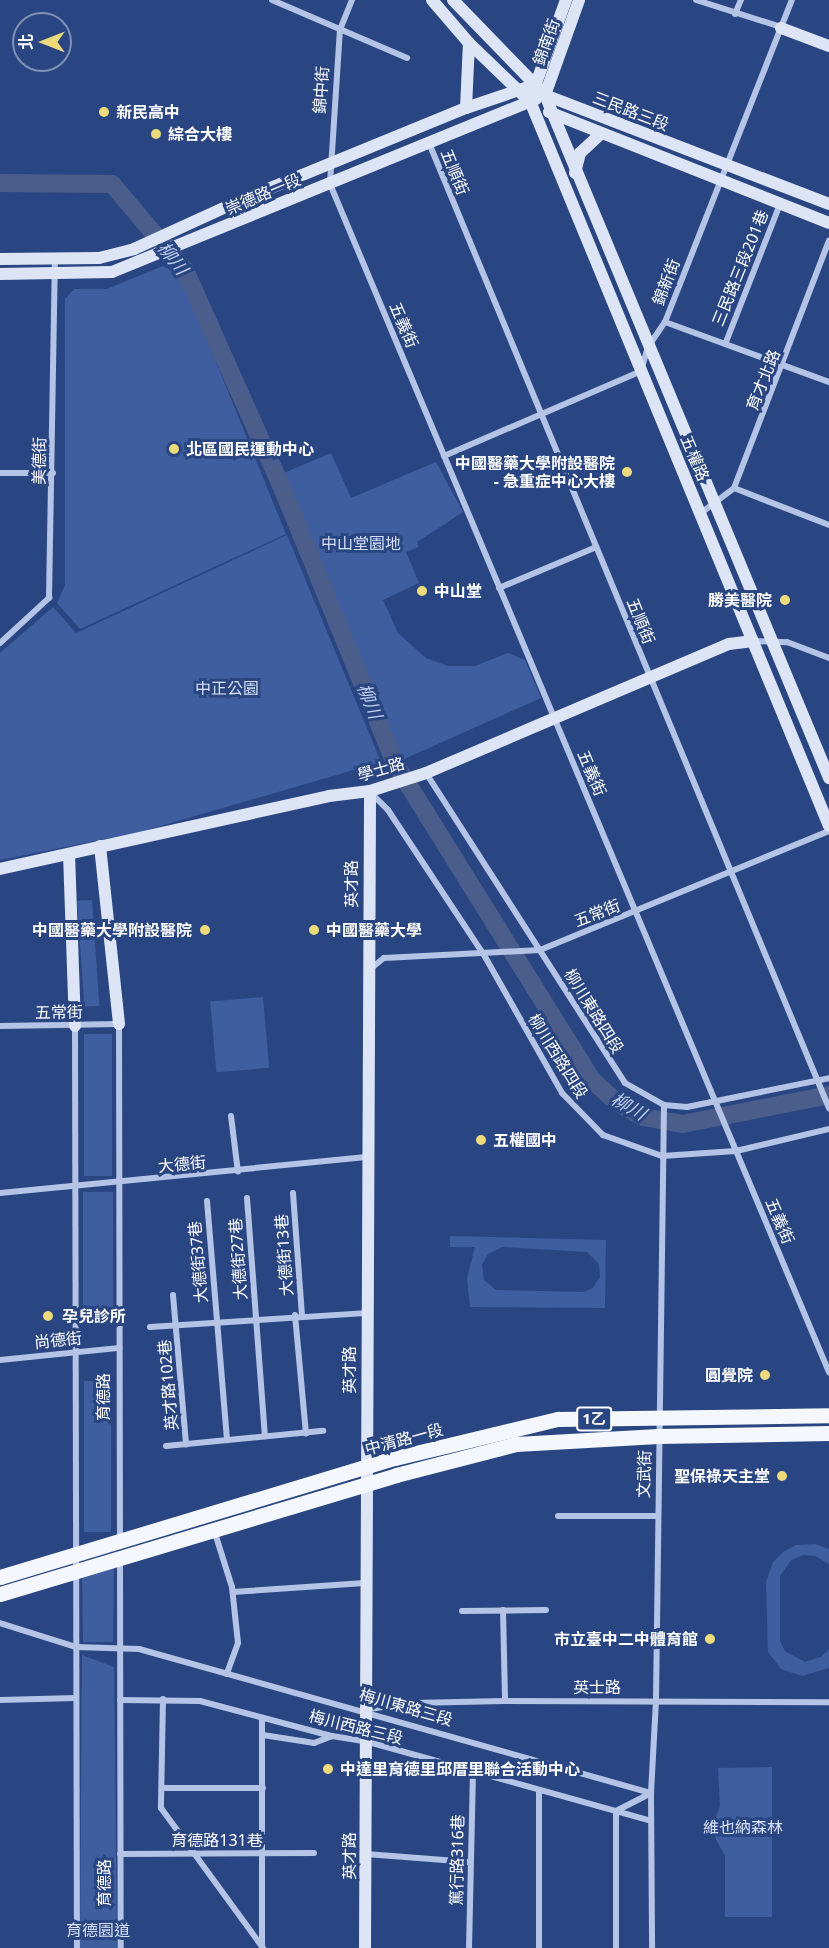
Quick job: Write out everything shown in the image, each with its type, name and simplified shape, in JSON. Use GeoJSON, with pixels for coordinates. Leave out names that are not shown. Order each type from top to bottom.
{"type":"FeatureCollection","features":[{"type":"Feature","properties":{"kind":"main road"},"geometry":{"type":"LineString","coordinates":[[432,0],[469,43],[530,101]]}},
{"type":"Feature","properties":{"kind":"main road","name":"三民路三段"},"geometry":{"type":"LineString","coordinates":[[453,0],[545,95],[829,204]]}},
{"type":"Feature","properties":{"kind":"main road","name":"錦南街"},"geometry":{"type":"LineString","coordinates":[[530,101],[566,0]]}},
{"type":"Feature","properties":{"kind":"main road","name":"錦南街"},"geometry":{"type":"LineString","coordinates":[[545,95],[579,0]]}},
{"type":"Feature","properties":{"kind":"main road"},"geometry":{"type":"LineString","coordinates":[[782,28],[829,46]]}},
{"type":"Feature","properties":{"kind":"main road"},"geometry":{"type":"LineString","coordinates":[[466,108],[469,43]]}},
{"type":"Feature","properties":{"kind":"main road","name":"崇德路一段"},"geometry":{"type":"LineString","coordinates":[[0,259],[99,258],[134,249],[239,201],[330,166],[466,108],[534,86]]}},
{"type":"Feature","properties":{"kind":"main road","name":"崇德路一段"},"geometry":{"type":"LineString","coordinates":[[0,274],[102,274],[146,260],[545,95]]}},
{"type":"Feature","properties":{"kind":"main road","name":"五權路"},"geometry":{"type":"LineString","coordinates":[[545,95],[575,173],[829,778]]}},
{"type":"Feature","properties":{"kind":"main road","name":"三民路三段"},"geometry":{"type":"LineString","coordinates":[[530,101],[551,114],[599,135],[718,183],[829,224]]}},
{"type":"Feature","properties":{"kind":"main road","name":"五權路"},"geometry":{"type":"LineString","coordinates":[[530,101],[829,826]]}},
{"type":"Feature","properties":{"kind":"main road"},"geometry":{"type":"LineString","coordinates":[[575,173],[580,153],[599,135]]}},
{"type":"Feature","properties":{"kind":"main road","name":"學士路"},"geometry":{"type":"LineString","coordinates":[[0,869],[329,796],[370,791],[420,775],[729,644],[753,641]]}},
{"type":"Feature","properties":{"kind":"main road","name":"英才路"},"geometry":{"type":"LineString","coordinates":[[365,1948],[365,1313],[370,791]]}},
{"type":"Feature","properties":{"kind":"main road","name":"育德路"},"geometry":{"type":"LineString","coordinates":[[100,846],[119,1024]]}},
{"type":"Feature","properties":{"kind":"main road","name":"育德路"},"geometry":{"type":"LineString","coordinates":[[69,854],[75,1026]]}},
{"type":"Feature","properties":{"kind":"main road","name":"中清路一段"},"geometry":{"type":"LineString","coordinates":[[0,1577],[365,1468],[558,1419],[829,1415]]}},
{"type":"Feature","properties":{"kind":"main road","name":"中清路一段"},"geometry":{"type":"LineString","coordinates":[[0,1594],[365,1485],[516,1444],[658,1436],[829,1433]]}},
{"type":"Feature","properties":{"kind":"street"},"geometry":{"type":"LineString","coordinates":[[272,0],[407,58]]}},
{"type":"Feature","properties":{"kind":"street","name":"錦中街"},"geometry":{"type":"LineString","coordinates":[[330,184],[340,28],[352,0]]}},
{"type":"Feature","properties":{"kind":"street"},"geometry":{"type":"LineString","coordinates":[[696,0],[782,28]]}},
{"type":"Feature","properties":{"kind":"street"},"geometry":{"type":"LineString","coordinates":[[735,14],[741,0]]}},
{"type":"Feature","properties":{"kind":"street","name":"錦新街"},"geometry":{"type":"LineString","coordinates":[[641,371],[648,347],[665,322],[792,0]]}},
{"type":"Feature","properties":{"kind":"street","name":"五順街"},"geometry":{"type":"LineString","coordinates":[[429,143],[829,1108]]}},
{"type":"Feature","properties":{"kind":"street","name":"五義街"},"geometry":{"type":"LineString","coordinates":[[330,184],[829,1372]]}},
{"type":"Feature","properties":{"kind":"street","name":"三民路三段201巷"},"geometry":{"type":"LineString","coordinates":[[726,342],[780,204]]}},
{"type":"Feature","properties":{"kind":"street","name":"育才北路"},"geometry":{"type":"LineString","coordinates":[[734,488],[829,241]]}},
{"type":"Feature","properties":{"kind":"street","name":"美德街"},"geometry":{"type":"LineString","coordinates":[[0,643],[49,598],[55,259]]}},
{"type":"Feature","properties":{"kind":"street"},"geometry":{"type":"LineString","coordinates":[[665,322],[726,342],[829,382]]}},
{"type":"Feature","properties":{"kind":"street"},"geometry":{"type":"LineString","coordinates":[[444,456],[641,371]]}},
{"type":"Feature","properties":{"kind":"street"},"geometry":{"type":"LineString","coordinates":[[0,473],[52,473]]}},
{"type":"Feature","properties":{"kind":"street"},"geometry":{"type":"LineString","coordinates":[[700,513],[734,488],[829,525]]}},
{"type":"Feature","properties":{"kind":"street"},"geometry":{"type":"LineString","coordinates":[[500,588],[596,547]]}},
{"type":"Feature","properties":{"kind":"street"},"geometry":{"type":"LineString","coordinates":[[753,641],[771,639],[829,658]]}},
{"type":"Feature","properties":{"kind":"street","name":"柳川東路四段"},"geometry":{"type":"LineString","coordinates":[[420,775],[540,950],[626,1083],[664,1105]]}},
{"type":"Feature","properties":{"kind":"street","name":"柳川西路四段"},"geometry":{"type":"LineString","coordinates":[[370,791],[388,810],[484,956],[545,1068],[577,1112],[603,1135],[662,1156],[735,1148],[829,1129]]}},
{"type":"Feature","properties":{"kind":"street","name":"五常街"},"geometry":{"type":"LineString","coordinates":[[367,973],[384,958],[484,956],[540,950],[829,831]]}},
{"type":"Feature","properties":{"kind":"street","name":"五常街"},"geometry":{"type":"LineString","coordinates":[[0,1026],[119,1024]]}},
{"type":"Feature","properties":{"kind":"street","name":"育德路"},"geometry":{"type":"LineString","coordinates":[[119,1024],[121,1948]]}},
{"type":"Feature","properties":{"kind":"street","name":"育德路"},"geometry":{"type":"LineString","coordinates":[[75,1026],[77,1948]]}},
{"type":"Feature","properties":{"kind":"street"},"geometry":{"type":"LineString","coordinates":[[664,1105],[715,1103],[829,1078]]}},
{"type":"Feature","properties":{"kind":"street","name":"文武街"},"geometry":{"type":"LineString","coordinates":[[651,1792],[656,1700],[656,1516],[664,1105]]}},
{"type":"Feature","properties":{"kind":"street"},"geometry":{"type":"LineString","coordinates":[[231,1116],[238,1172]]}},
{"type":"Feature","properties":{"kind":"street","name":"大德街"},"geometry":{"type":"LineString","coordinates":[[0,1193],[238,1172],[366,1157]]}},
{"type":"Feature","properties":{"kind":"street","name":"大德街13巷"},"geometry":{"type":"LineString","coordinates":[[293,1193],[299,1315]]}},
{"type":"Feature","properties":{"kind":"street","name":"大德街27巷"},"geometry":{"type":"LineString","coordinates":[[246,1197],[256,1318]]}},
{"type":"Feature","properties":{"kind":"street","name":"大德街37巷"},"geometry":{"type":"LineString","coordinates":[[207,1201],[217,1321]]}},
{"type":"Feature","properties":{"kind":"street","name":"英才路102巷"},"geometry":{"type":"LineString","coordinates":[[173,1295],[186,1444]]}},
{"type":"Feature","properties":{"kind":"street","name":"英才路102巷"},"geometry":{"type":"LineString","coordinates":[[150,1327],[299,1315],[365,1313]]}},
{"type":"Feature","properties":{"kind":"street"},"geometry":{"type":"LineString","coordinates":[[299,1315],[306,1432]]}},
{"type":"Feature","properties":{"kind":"street"},"geometry":{"type":"LineString","coordinates":[[256,1318],[265,1436]]}},
{"type":"Feature","properties":{"kind":"street"},"geometry":{"type":"LineString","coordinates":[[217,1321],[227,1440]]}},
{"type":"Feature","properties":{"kind":"street","name":"尚德街"},"geometry":{"type":"LineString","coordinates":[[0,1360],[119,1348]]}},
{"type":"Feature","properties":{"kind":"street","name":"英才路102巷"},"geometry":{"type":"LineString","coordinates":[[166,1446],[323,1431]]}},
{"type":"Feature","properties":{"kind":"street"},"geometry":{"type":"LineString","coordinates":[[558,1516],[656,1516]]}},
{"type":"Feature","properties":{"kind":"street"},"geometry":{"type":"LineString","coordinates":[[214,1530],[232,1592],[238,1643],[227,1674]]}},
{"type":"Feature","properties":{"kind":"street"},"geometry":{"type":"LineString","coordinates":[[232,1592],[365,1583]]}},
{"type":"Feature","properties":{"kind":"street"},"geometry":{"type":"LineString","coordinates":[[503,1610],[505,1701]]}},
{"type":"Feature","properties":{"kind":"street"},"geometry":{"type":"LineString","coordinates":[[462,1611],[546,1610]]}},
{"type":"Feature","properties":{"kind":"street","name":"梅川東路三段"},"geometry":{"type":"LineString","coordinates":[[0,1623],[76,1647],[139,1649],[365,1710],[651,1792]]}},
{"type":"Feature","properties":{"kind":"street"},"geometry":{"type":"LineString","coordinates":[[0,1700],[76,1698]]}},
{"type":"Feature","properties":{"kind":"street"},"geometry":{"type":"LineString","coordinates":[[163,1699],[161,1808],[262,1948]]}},
{"type":"Feature","properties":{"kind":"street","name":"梅川西路三段"},"geometry":{"type":"LineString","coordinates":[[120,1700],[200,1701],[332,1736],[365,1740],[473,1773],[651,1821]]}},
{"type":"Feature","properties":{"kind":"street","name":"英士路"},"geometry":{"type":"LineString","coordinates":[[365,1710],[412,1703],[505,1701],[829,1702]]}},
{"type":"Feature","properties":{"kind":"street"},"geometry":{"type":"LineString","coordinates":[[262,1718],[262,1948]]}},
{"type":"Feature","properties":{"kind":"street"},"geometry":{"type":"LineString","coordinates":[[263,1735],[314,1743],[332,1736]]}},
{"type":"Feature","properties":{"kind":"street","name":"篤行路316巷"},"geometry":{"type":"LineString","coordinates":[[469,1948],[473,1773]]}},
{"type":"Feature","properties":{"kind":"street"},"geometry":{"type":"LineString","coordinates":[[162,1788],[263,1788]]}},
{"type":"Feature","properties":{"kind":"street"},"geometry":{"type":"LineString","coordinates":[[539,1791],[539,1948]]}},
{"type":"Feature","properties":{"kind":"street"},"geometry":{"type":"LineString","coordinates":[[616,1948],[616,1811],[651,1792],[652,1948]]}},
{"type":"Feature","properties":{"kind":"street","name":"育德路131巷"},"geometry":{"type":"LineString","coordinates":[[120,1854],[314,1853]]}},
{"type":"Feature","properties":{"kind":"street"},"geometry":{"type":"LineString","coordinates":[[365,1854],[470,1862]]}},
{"type":"Feature","properties":{"kind":"green space"},"geometry":{"type":"Polygon","coordinates":[[[163,266],[181,276],[286,534],[80,629],[57,603],[65,585],[65,299],[74,289],[107,289],[163,266]]]}},
{"type":"Feature","properties":{"kind":"green space","name":"中山堂園地"},"geometry":{"type":"Polygon","coordinates":[[[331,453],[351,498],[436,462],[463,512],[417,542],[419,547],[406,552],[419,583],[383,600],[398,633],[426,658],[448,666],[475,666],[508,653],[525,660],[541,698],[402,760],[284,473],[331,453]]]}},
{"type":"Feature","properties":{"kind":"green space","name":"中正公園"},"geometry":{"type":"Polygon","coordinates":[[[287,535],[381,762],[140,832],[0,860],[0,653],[53,607],[76,633],[287,535]]]}},
{"type":"Feature","properties":{"kind":"green space"},"geometry":{"type":"Polygon","coordinates":[[[92,900],[99,1006],[84,1007],[77,901],[92,900]]]}},
{"type":"Feature","properties":{"kind":"green space"},"geometry":{"type":"Polygon","coordinates":[[[263,997],[269,1068],[216,1072],[210,1002],[263,997]]]}},
{"type":"Feature","properties":{"kind":"green space"},"geometry":{"type":"Polygon","coordinates":[[[84,1034],[112,1034],[112,1176],[84,1176],[84,1034]]]}},
{"type":"Feature","properties":{"kind":"green space"},"geometry":{"type":"Polygon","coordinates":[[[83,1192],[113,1192],[113,1325],[83,1325],[83,1192]]]}},
{"type":"Feature","properties":{"kind":"green space"},"geometry":{"type":"Polygon","coordinates":[[[450,1236],[606,1240],[605,1308],[470,1307],[467,1279],[475,1247],[450,1247],[450,1236]],[[502,1247],[488,1254],[482,1264],[484,1280],[496,1290],[584,1292],[593,1288],[600,1277],[599,1264],[587,1252],[502,1247]]]}},
{"type":"Feature","properties":{"kind":"green space"},"geometry":{"type":"Polygon","coordinates":[[[84,1381],[111,1381],[111,1532],[84,1532],[84,1381]]]}},
{"type":"Feature","properties":{"kind":"green space"},"geometry":{"type":"Polygon","coordinates":[[[815,1544],[829,1549],[829,1564],[815,1556],[803,1555],[791,1560],[780,1576],[780,1641],[785,1651],[805,1662],[821,1657],[829,1649],[829,1668],[802,1676],[781,1669],[768,1652],[766,1582],[773,1562],[783,1552],[796,1545],[815,1544]]]}},
{"type":"Feature","properties":{"kind":"green space"},"geometry":{"type":"Polygon","coordinates":[[[114,1567],[113,1642],[83,1642],[82,1576],[114,1567]]]}},
{"type":"Feature","properties":{"kind":"green space","name":"育德園道"},"geometry":{"type":"Polygon","coordinates":[[[82,1655],[114,1667],[117,1948],[80,1948],[82,1655]]]}},
{"type":"Feature","properties":{"kind":"green space","name":"維也納森林"},"geometry":{"type":"Polygon","coordinates":[[[772,1767],[772,1917],[725,1917],[725,1856],[711,1830],[720,1806],[718,1768],[772,1767]]]}},
{"type":"Feature","properties":{"kind":"waterway","name":"柳川"},"geometry":{"type":"LineString","coordinates":[[0,183],[112,184],[185,270],[283,490],[396,765],[593,1081],[615,1101],[643,1117],[683,1124],[829,1095]]}},
{"type":"Feature","properties":{"kind":"place","name":"新民高中"},"geometry":{"type":"Point","coordinates":[104,112]}},
{"type":"Feature","properties":{"kind":"place","name":"綜合大樓"},"geometry":{"type":"Point","coordinates":[156,134]}},
{"type":"Feature","properties":{"kind":"place","name":"北區國民運動中心"},"geometry":{"type":"Point","coordinates":[174,449]}},
{"type":"Feature","properties":{"kind":"place","name":"中國醫藥大學附設醫院 - 急重症中心大樓"},"geometry":{"type":"Point","coordinates":[627,472]}},
{"type":"Feature","properties":{"kind":"place","name":"中山堂"},"geometry":{"type":"Point","coordinates":[422,591]}},
{"type":"Feature","properties":{"kind":"place","name":"勝美醫院"},"geometry":{"type":"Point","coordinates":[785,600]}},
{"type":"Feature","properties":{"kind":"place","name":"中國醫藥大學附設醫院"},"geometry":{"type":"Point","coordinates":[205,930]}},
{"type":"Feature","properties":{"kind":"place","name":"中國醫藥大學"},"geometry":{"type":"Point","coordinates":[314,930]}},
{"type":"Feature","properties":{"kind":"place","name":"五權國中"},"geometry":{"type":"Point","coordinates":[481,1140]}},
{"type":"Feature","properties":{"kind":"place","name":"孕兒診所"},"geometry":{"type":"Point","coordinates":[48,1316]}},
{"type":"Feature","properties":{"kind":"place","name":"圓覺院"},"geometry":{"type":"Point","coordinates":[765,1375]}},
{"type":"Feature","properties":{"kind":"place","name":"聖保祿天主堂"},"geometry":{"type":"Point","coordinates":[782,1476]}},
{"type":"Feature","properties":{"kind":"place","name":"市立臺中二中體育館"},"geometry":{"type":"Point","coordinates":[710,1639]}},
{"type":"Feature","properties":{"kind":"place","name":"中達里育德里邱厝里聯合活動中心"},"geometry":{"type":"Point","coordinates":[328,1769]}}]}
